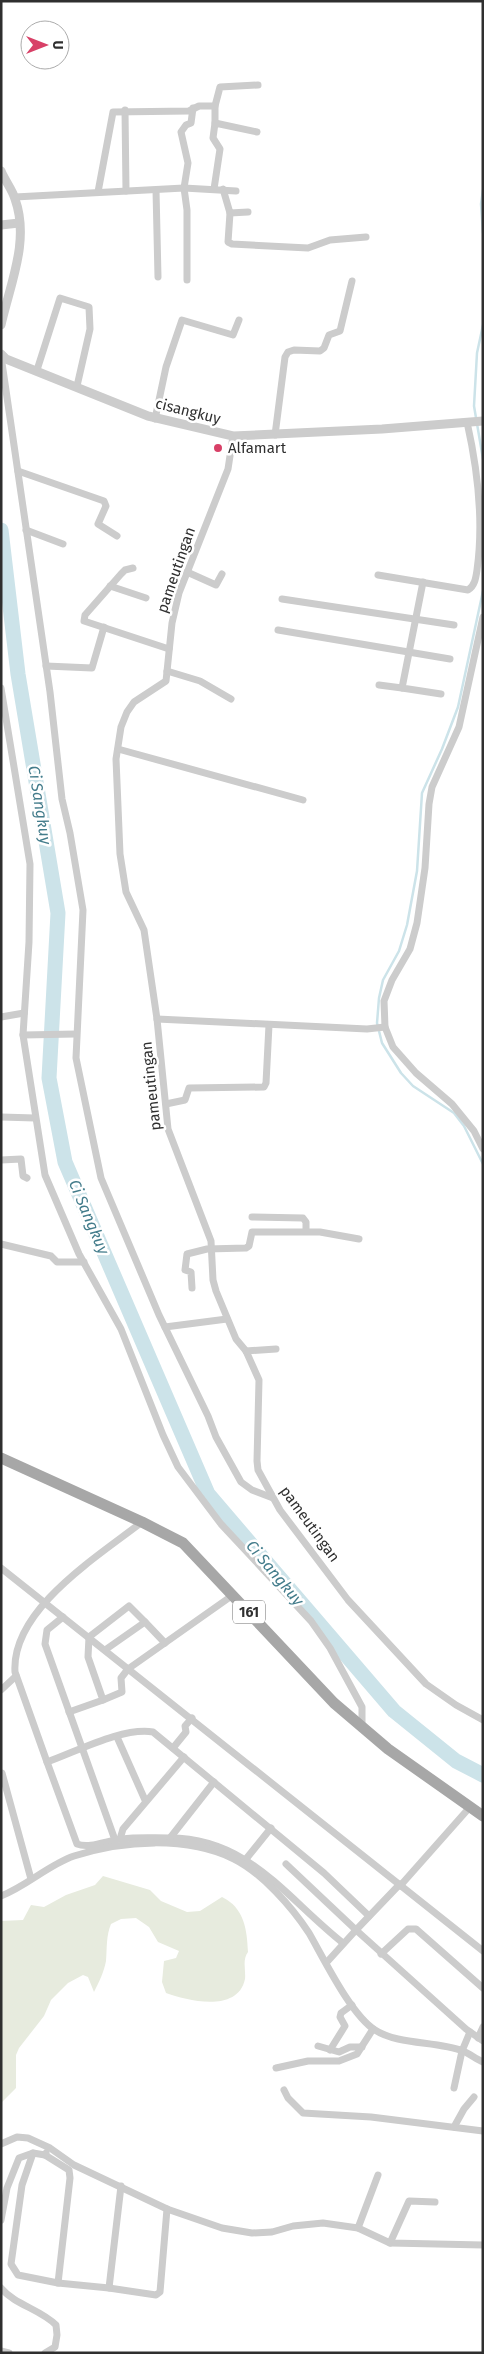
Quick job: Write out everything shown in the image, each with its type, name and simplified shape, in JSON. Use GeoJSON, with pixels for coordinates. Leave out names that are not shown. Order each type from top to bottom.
{"type":"FeatureCollection","features":[{"type":"Feature","properties":{"kind":"main road","name":"161"},"geometry":{"type":"LineString","coordinates":[[1,1458],[142,1522],[183,1543],[319,1688],[362,1728],[483,1816]]}},
{"type":"Feature","properties":{"kind":"street"},"geometry":{"type":"LineString","coordinates":[[214,189],[220,149],[213,138],[215,106],[220,87],[258,85]]}},
{"type":"Feature","properties":{"kind":"street"},"geometry":{"type":"LineString","coordinates":[[98,192],[110,117],[113,112],[125,110],[189,111],[199,106],[215,106]]}},
{"type":"Feature","properties":{"kind":"street"},"geometry":{"type":"LineString","coordinates":[[187,280],[187,210],[184,188],[188,163],[181,132],[186,124],[191,123],[193,108]]}},
{"type":"Feature","properties":{"kind":"street"},"geometry":{"type":"LineString","coordinates":[[125,110],[126,191]]}},
{"type":"Feature","properties":{"kind":"street"},"geometry":{"type":"LineString","coordinates":[[215,123],[257,132]]}},
{"type":"Feature","properties":{"kind":"street"},"geometry":{"type":"LineString","coordinates":[[1,171],[15,198],[19,223],[19,247],[13,282],[1,325]]}},
{"type":"Feature","properties":{"kind":"street"},"geometry":{"type":"LineString","coordinates":[[15,198],[184,188],[236,191]]}},
{"type":"Feature","properties":{"kind":"street"},"geometry":{"type":"LineString","coordinates":[[224,189],[230,213],[228,242],[232,244],[308,248],[330,240],[366,237]]}},
{"type":"Feature","properties":{"kind":"street"},"geometry":{"type":"LineString","coordinates":[[156,190],[158,277]]}},
{"type":"Feature","properties":{"kind":"street"},"geometry":{"type":"LineString","coordinates":[[230,213],[248,212]]}},
{"type":"Feature","properties":{"kind":"street"},"geometry":{"type":"LineString","coordinates":[[1,225],[19,223]]}},
{"type":"Feature","properties":{"kind":"street"},"geometry":{"type":"LineString","coordinates":[[274,435],[285,357],[288,352],[294,350],[320,351],[324,348],[329,335],[340,331],[352,281]]}},
{"type":"Feature","properties":{"kind":"street"},"geometry":{"type":"LineString","coordinates":[[37,370],[60,298],[89,307],[90,329],[77,386]]}},
{"type":"Feature","properties":{"kind":"street"},"geometry":{"type":"LineString","coordinates":[[156,419],[166,367],[182,320],[232,335],[239,320]]}},
{"type":"Feature","properties":{"kind":"street"},"geometry":{"type":"LineString","coordinates":[[1,355],[46,666],[62,799],[70,833],[82,910],[74,1034],[76,1058],[101,1178],[165,1327],[208,1416],[216,1437],[241,1482],[252,1490],[273,1498]]}},
{"type":"Feature","properties":{"kind":"street","name":"cisangkuy"},"geometry":{"type":"LineString","coordinates":[[1,355],[6,359],[156,419],[233,436],[382,429],[482,421]]}},
{"type":"Feature","properties":{"kind":"street"},"geometry":{"type":"LineString","coordinates":[[378,575],[468,590],[474,586],[482,539],[478,472],[469,422]]}},
{"type":"Feature","properties":{"kind":"street","name":"pameutingan"},"geometry":{"type":"LineString","coordinates":[[233,436],[228,469],[187,572],[172,622],[166,681],[134,702],[126,712],[121,726],[118,749],[117,800],[123,878],[126,892],[144,930],[157,1019],[168,1129],[201,1212],[212,1249],[213,1280],[227,1319],[236,1339],[246,1351],[260,1380],[256,1461],[258,1470],[273,1498],[348,1600],[426,1684],[456,1705],[483,1720]]}},
{"type":"Feature","properties":{"kind":"street"},"geometry":{"type":"LineString","coordinates":[[18,471],[104,501],[106,506],[98,524],[117,536]]}},
{"type":"Feature","properties":{"kind":"street"},"geometry":{"type":"LineString","coordinates":[[26,530],[63,544]]}},
{"type":"Feature","properties":{"kind":"street"},"geometry":{"type":"LineString","coordinates":[[133,568],[125,570],[110,586],[84,618],[85,622],[169,649]]}},
{"type":"Feature","properties":{"kind":"street"},"geometry":{"type":"LineString","coordinates":[[187,572],[216,585],[222,574]]}},
{"type":"Feature","properties":{"kind":"street"},"geometry":{"type":"LineString","coordinates":[[402,688],[423,582]]}},
{"type":"Feature","properties":{"kind":"street"},"geometry":{"type":"LineString","coordinates":[[110,586],[146,598]]}},
{"type":"Feature","properties":{"kind":"street"},"geometry":{"type":"LineString","coordinates":[[282,599],[454,625]]}},
{"type":"Feature","properties":{"kind":"street"},"geometry":{"type":"LineString","coordinates":[[483,617],[459,727],[432,787],[429,804],[425,868],[417,923],[410,949],[386,992],[381,1028],[393,1047],[416,1074],[456,1109],[474,1131],[483,1149]]}},
{"type":"Feature","properties":{"kind":"street"},"geometry":{"type":"LineString","coordinates":[[46,666],[92,668],[104,627]]}},
{"type":"Feature","properties":{"kind":"street"},"geometry":{"type":"LineString","coordinates":[[278,630],[409,654],[450,659]]}},
{"type":"Feature","properties":{"kind":"street"},"geometry":{"type":"LineString","coordinates":[[168,671],[200,681],[231,699]]}},
{"type":"Feature","properties":{"kind":"street"},"geometry":{"type":"LineString","coordinates":[[378,685],[441,694]]}},
{"type":"Feature","properties":{"kind":"street"},"geometry":{"type":"LineString","coordinates":[[1,688],[30,864],[29,942],[24,1013],[25,1035],[35,1118],[45,1175],[84,1262],[121,1329],[178,1467],[221,1524],[310,1621],[330,1648],[348,1677],[362,1707],[362,1728]]}},
{"type":"Feature","properties":{"kind":"street"},"geometry":{"type":"LineString","coordinates":[[118,749],[303,800]]}},
{"type":"Feature","properties":{"kind":"street"},"geometry":{"type":"LineString","coordinates":[[1,1017],[24,1013]]}},
{"type":"Feature","properties":{"kind":"street"},"geometry":{"type":"LineString","coordinates":[[157,1019],[381,1028]]}},
{"type":"Feature","properties":{"kind":"street"},"geometry":{"type":"LineString","coordinates":[[166,1104],[184,1101],[189,1088],[264,1087],[266,1082],[269,1025]]}},
{"type":"Feature","properties":{"kind":"street"},"geometry":{"type":"LineString","coordinates":[[25,1035],[74,1034]]}},
{"type":"Feature","properties":{"kind":"street"},"geometry":{"type":"LineString","coordinates":[[1,1117],[35,1118]]}},
{"type":"Feature","properties":{"kind":"street"},"geometry":{"type":"LineString","coordinates":[[1,1160],[21,1159],[23,1176],[27,1178]]}},
{"type":"Feature","properties":{"kind":"street"},"geometry":{"type":"LineString","coordinates":[[252,1218],[303,1218],[306,1222],[306,1231]]}},
{"type":"Feature","properties":{"kind":"street"},"geometry":{"type":"LineString","coordinates":[[192,1288],[191,1272],[186,1270],[187,1254],[212,1249],[246,1248],[249,1246],[250,1235],[254,1232],[306,1231],[359,1239]]}},
{"type":"Feature","properties":{"kind":"street"},"geometry":{"type":"LineString","coordinates":[[1,1244],[51,1256],[57,1262],[84,1262]]}},
{"type":"Feature","properties":{"kind":"street"},"geometry":{"type":"LineString","coordinates":[[165,1327],[227,1319]]}},
{"type":"Feature","properties":{"kind":"street"},"geometry":{"type":"LineString","coordinates":[[246,1351],[276,1349]]}},
{"type":"Feature","properties":{"kind":"street"},"geometry":{"type":"LineString","coordinates":[[142,1522],[44,1602],[28,1622],[16,1658],[16,1676],[77,1844],[118,1839],[170,1838],[210,1843],[246,1858],[343,1943]]}},
{"type":"Feature","properties":{"kind":"street"},"geometry":{"type":"LineString","coordinates":[[1,1568],[483,1951]]}},
{"type":"Feature","properties":{"kind":"street"},"geometry":{"type":"LineString","coordinates":[[68,1712],[122,1692],[121,1678],[128,1669],[232,1595]]}},
{"type":"Feature","properties":{"kind":"street"},"geometry":{"type":"LineString","coordinates":[[103,1700],[88,1657],[89,1637],[128,1606],[165,1643]]}},
{"type":"Feature","properties":{"kind":"street"},"geometry":{"type":"LineString","coordinates":[[63,1617],[47,1630],[44,1638],[68,1712],[118,1839]]}},
{"type":"Feature","properties":{"kind":"street"},"geometry":{"type":"LineString","coordinates":[[105,1650],[145,1622]]}},
{"type":"Feature","properties":{"kind":"street"},"geometry":{"type":"LineString","coordinates":[[1,1690],[16,1676]]}},
{"type":"Feature","properties":{"kind":"street"},"geometry":{"type":"LineString","coordinates":[[173,1748],[186,1732],[185,1726],[192,1718]]}},
{"type":"Feature","properties":{"kind":"street"},"geometry":{"type":"LineString","coordinates":[[47,1762],[118,1737],[143,1731],[153,1732],[324,1872],[369,1916]]}},
{"type":"Feature","properties":{"kind":"street"},"geometry":{"type":"LineString","coordinates":[[118,1737],[145,1800]]}},
{"type":"Feature","properties":{"kind":"street"},"geometry":{"type":"LineString","coordinates":[[118,1839],[122,1829],[145,1800],[184,1757]]}},
{"type":"Feature","properties":{"kind":"street"},"geometry":{"type":"LineString","coordinates":[[2,1773],[31,1879]]}},
{"type":"Feature","properties":{"kind":"street"},"geometry":{"type":"LineString","coordinates":[[170,1838],[214,1782]]}},
{"type":"Feature","properties":{"kind":"street"},"geometry":{"type":"LineString","coordinates":[[327,1962],[400,1884],[400,1886],[470,1807]]}},
{"type":"Feature","properties":{"kind":"street"},"geometry":{"type":"LineString","coordinates":[[246,1858],[271,1828]]}},
{"type":"Feature","properties":{"kind":"street"},"geometry":{"type":"LineString","coordinates":[[2,1893],[16,1890],[31,1879],[75,1856],[123,1846],[166,1843],[211,1851],[240,1863],[278,1895],[296,1914],[352,2004],[374,2030],[392,2036],[462,2051],[483,2062]]}},
{"type":"Feature","properties":{"kind":"street"},"geometry":{"type":"LineString","coordinates":[[286,1864],[381,1954],[480,2039],[483,2027]]}},
{"type":"Feature","properties":{"kind":"street"},"geometry":{"type":"LineString","coordinates":[[381,1954],[408,1929],[416,1929],[483,1988]]}},
{"type":"Feature","properties":{"kind":"street"},"geometry":{"type":"LineString","coordinates":[[330,2050],[345,2026],[340,2017],[341,2013],[352,2004]]}},
{"type":"Feature","properties":{"kind":"street"},"geometry":{"type":"LineString","coordinates":[[276,2068],[308,2061],[339,2061],[357,2054],[374,2030]]}},
{"type":"Feature","properties":{"kind":"street"},"geometry":{"type":"LineString","coordinates":[[454,2088],[462,2051],[470,2032]]}},
{"type":"Feature","properties":{"kind":"street"},"geometry":{"type":"LineString","coordinates":[[318,2046],[342,2052],[350,2047],[362,2047]]}},
{"type":"Feature","properties":{"kind":"street"},"geometry":{"type":"LineString","coordinates":[[284,2090],[288,2098],[303,2114],[371,2117],[483,2131]]}},
{"type":"Feature","properties":{"kind":"street"},"geometry":{"type":"LineString","coordinates":[[454,2127],[464,2108],[474,2097]]}},
{"type":"Feature","properties":{"kind":"street"},"geometry":{"type":"LineString","coordinates":[[1,2144],[17,2137],[28,2138],[50,2148],[74,2165],[168,2209],[222,2228],[252,2233],[272,2232],[293,2226],[322,2224],[358,2228],[390,2243],[483,2245]]}},
{"type":"Feature","properties":{"kind":"street"},"geometry":{"type":"LineString","coordinates":[[45,2155],[50,2148]]}},
{"type":"Feature","properties":{"kind":"street"},"geometry":{"type":"LineString","coordinates":[[33,2153],[22,2185],[10,2264],[18,2275],[58,2283],[156,2295],[160,2292],[168,2209]]}},
{"type":"Feature","properties":{"kind":"street"},"geometry":{"type":"LineString","coordinates":[[1,2220],[11,2173],[19,2158],[33,2153],[45,2155],[69,2170],[70,2178],[58,2283]]}},
{"type":"Feature","properties":{"kind":"street"},"geometry":{"type":"LineString","coordinates":[[358,2228],[378,2175]]}},
{"type":"Feature","properties":{"kind":"street"},"geometry":{"type":"LineString","coordinates":[[109,2288],[121,2186]]}},
{"type":"Feature","properties":{"kind":"street"},"geometry":{"type":"LineString","coordinates":[[390,2243],[409,2201],[435,2202]]}},
{"type":"Feature","properties":{"kind":"street"},"geometry":{"type":"LineString","coordinates":[[1,2288],[6,2293],[38,2311],[56,2325],[58,2335],[55,2347],[45,2353]]}},
{"type":"Feature","properties":{"kind":"street"},"geometry":{"type":"LineString","coordinates":[[1,2351],[9,2353]]}},
{"type":"Feature","properties":{"kind":"shaded area"},"geometry":{"type":"Polygon","coordinates":[[[103,1876],[150,1890],[161,1901],[187,1912],[200,1911],[222,1897],[230,1902],[240,1914],[247,1936],[248,1952],[245,1962],[245,1979],[240,1990],[233,1997],[223,2000],[199,2001],[166,1993],[162,1982],[164,1961],[176,1958],[179,1951],[158,1942],[149,1927],[136,1918],[121,1919],[111,1924],[107,1938],[105,1965],[94,1992],[88,1977],[83,1975],[68,1983],[51,2000],[44,2016],[19,2048],[16,2055],[16,2088],[1,2103],[1,1921],[23,1920],[31,1905],[44,1907],[66,1895],[95,1885],[103,1876]]]}},
{"type":"Feature","properties":{"kind":"waterway"},"geometry":{"type":"LineString","coordinates":[[483,190],[481,204],[483,233]]}},
{"type":"Feature","properties":{"kind":"waterway"},"geometry":{"type":"LineString","coordinates":[[483,325],[477,353],[474,406],[483,459]]}},
{"type":"Feature","properties":{"kind":"waterway","name":"Ci Sangkuy"},"geometry":{"type":"LineString","coordinates":[[1,530],[18,674],[58,913],[49,1078],[65,1162],[208,1494],[394,1711],[456,1761],[483,1775]]}},
{"type":"Feature","properties":{"kind":"waterway","name":"Ci Sangkuy"},"geometry":{"type":"LineString","coordinates":[[1,566],[5,565]]}},
{"type":"Feature","properties":{"kind":"waterway"},"geometry":{"type":"LineString","coordinates":[[483,591],[458,707],[422,793],[417,871],[407,925],[399,951],[383,980],[377,1023],[382,1043],[401,1073],[413,1086],[454,1113],[464,1126],[483,1164]]}},
{"type":"Feature","properties":{"kind":"place","name":"Alfamart"},"geometry":{"type":"Point","coordinates":[218,448]}}]}
